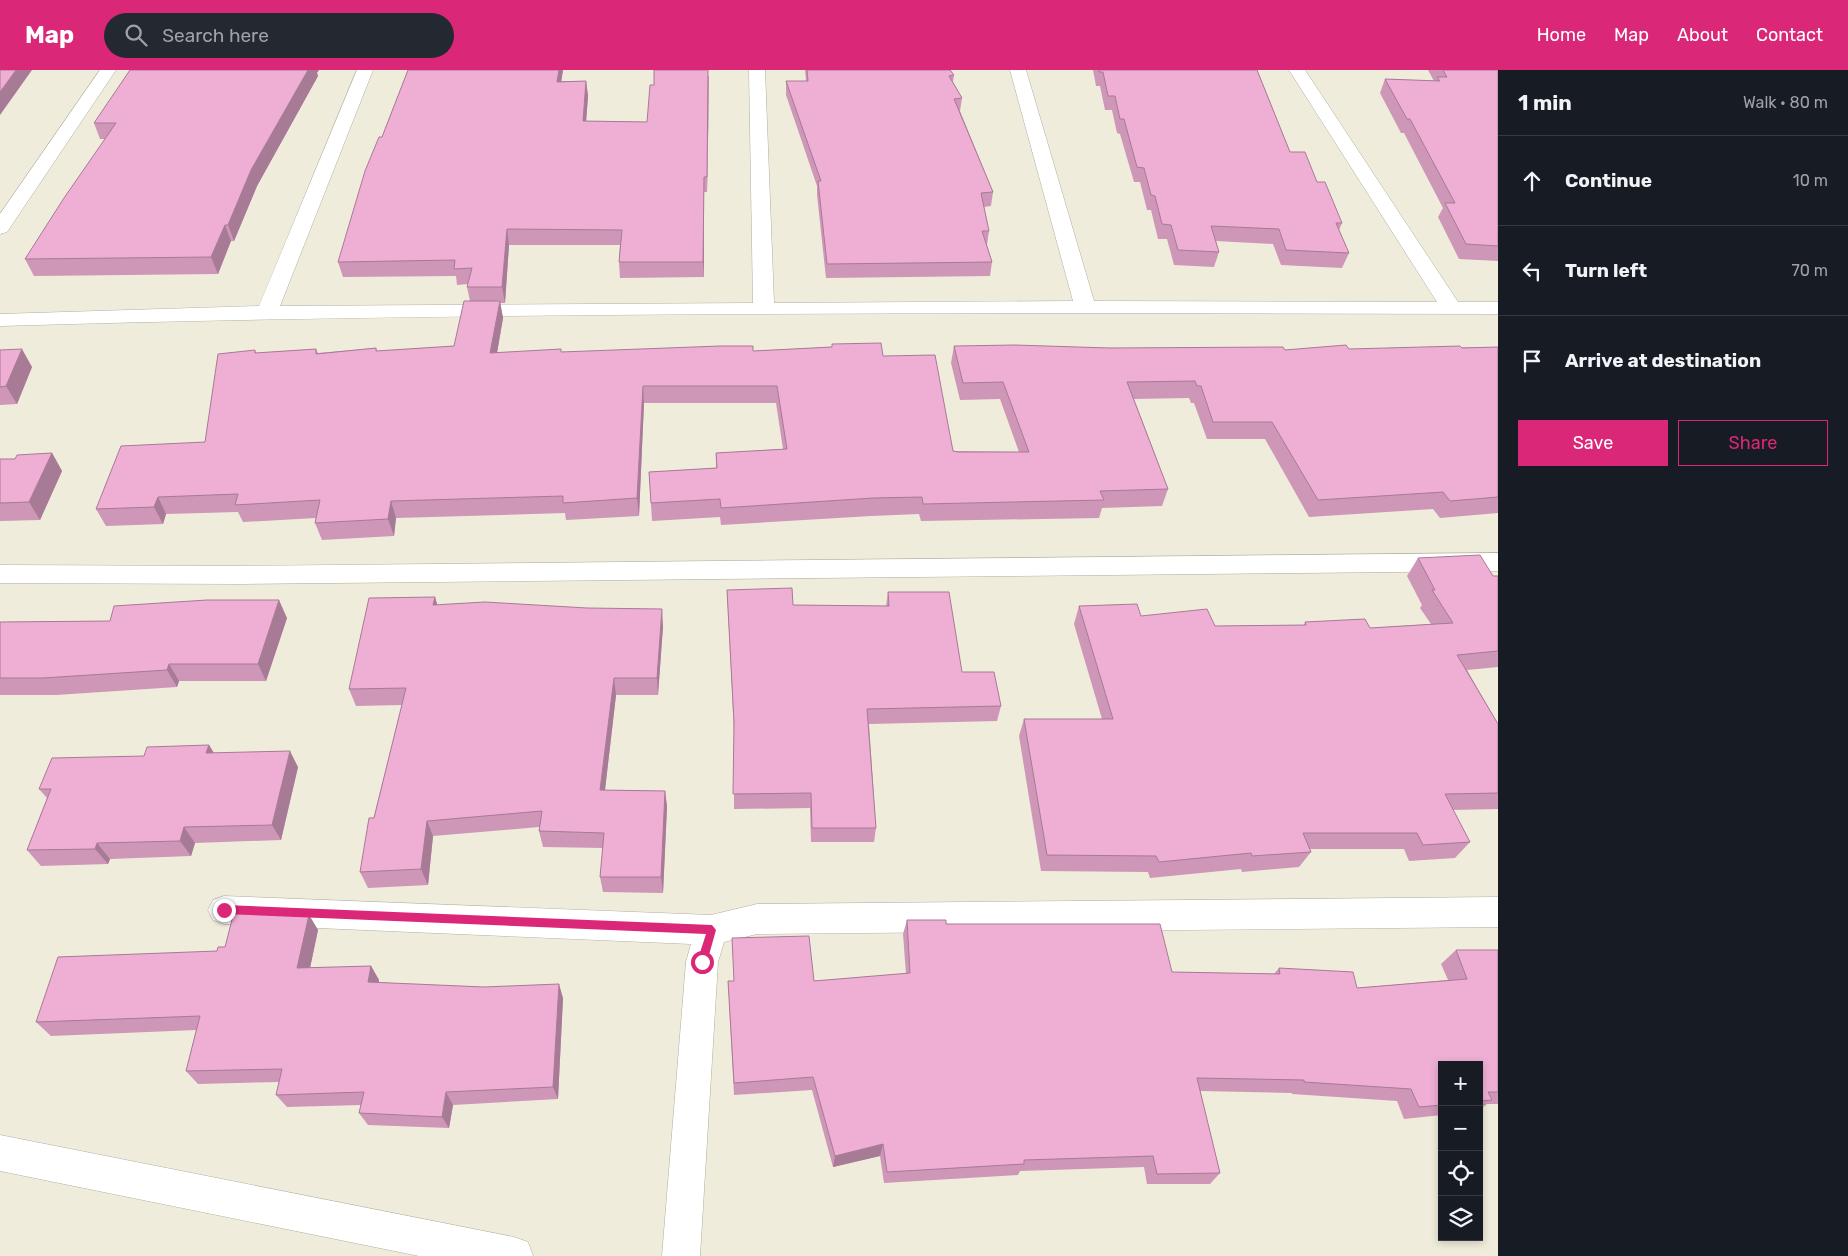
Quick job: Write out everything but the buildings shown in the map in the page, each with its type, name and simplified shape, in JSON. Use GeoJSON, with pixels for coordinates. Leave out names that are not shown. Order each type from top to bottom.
{"type":"FeatureCollection","features":[{"type":"Feature","properties":{"kind":"street"},"geometry":{"type":"LineString","coordinates":[[0,228],[108,70]]}},
{"type":"Feature","properties":{"kind":"street"},"geometry":{"type":"LineString","coordinates":[[267,312],[365,70]]}},
{"type":"Feature","properties":{"kind":"street"},"geometry":{"type":"LineString","coordinates":[[756,70],[764,309]]}},
{"type":"Feature","properties":{"kind":"street"},"geometry":{"type":"LineString","coordinates":[[1018,70],[1084,307]]}},
{"type":"Feature","properties":{"kind":"street"},"geometry":{"type":"LineString","coordinates":[[1297,70],[1452,308]]}},
{"type":"Feature","properties":{"kind":"street"},"geometry":{"type":"LineString","coordinates":[[0,320],[267,312],[1084,307],[1498,308]]}},
{"type":"Feature","properties":{"kind":"street"},"geometry":{"type":"LineString","coordinates":[[0,574],[241,575],[1498,562]]}},
{"type":"Feature","properties":{"kind":"street"},"geometry":{"type":"LineString","coordinates":[[224,910],[712,930],[757,919],[1498,912]]}},
{"type":"Feature","properties":{"kind":"street"},"geometry":{"type":"LineString","coordinates":[[681,1256],[702,962],[712,930]]}},
{"type":"Feature","properties":{"kind":"street"},"geometry":{"type":"LineString","coordinates":[[0,1153],[514,1256]]}},
{"type":"Feature","properties":{"kind":"route"},"geometry":{"type":"LineString","coordinates":[[224,910],[712,930],[702,962]]}}]}
